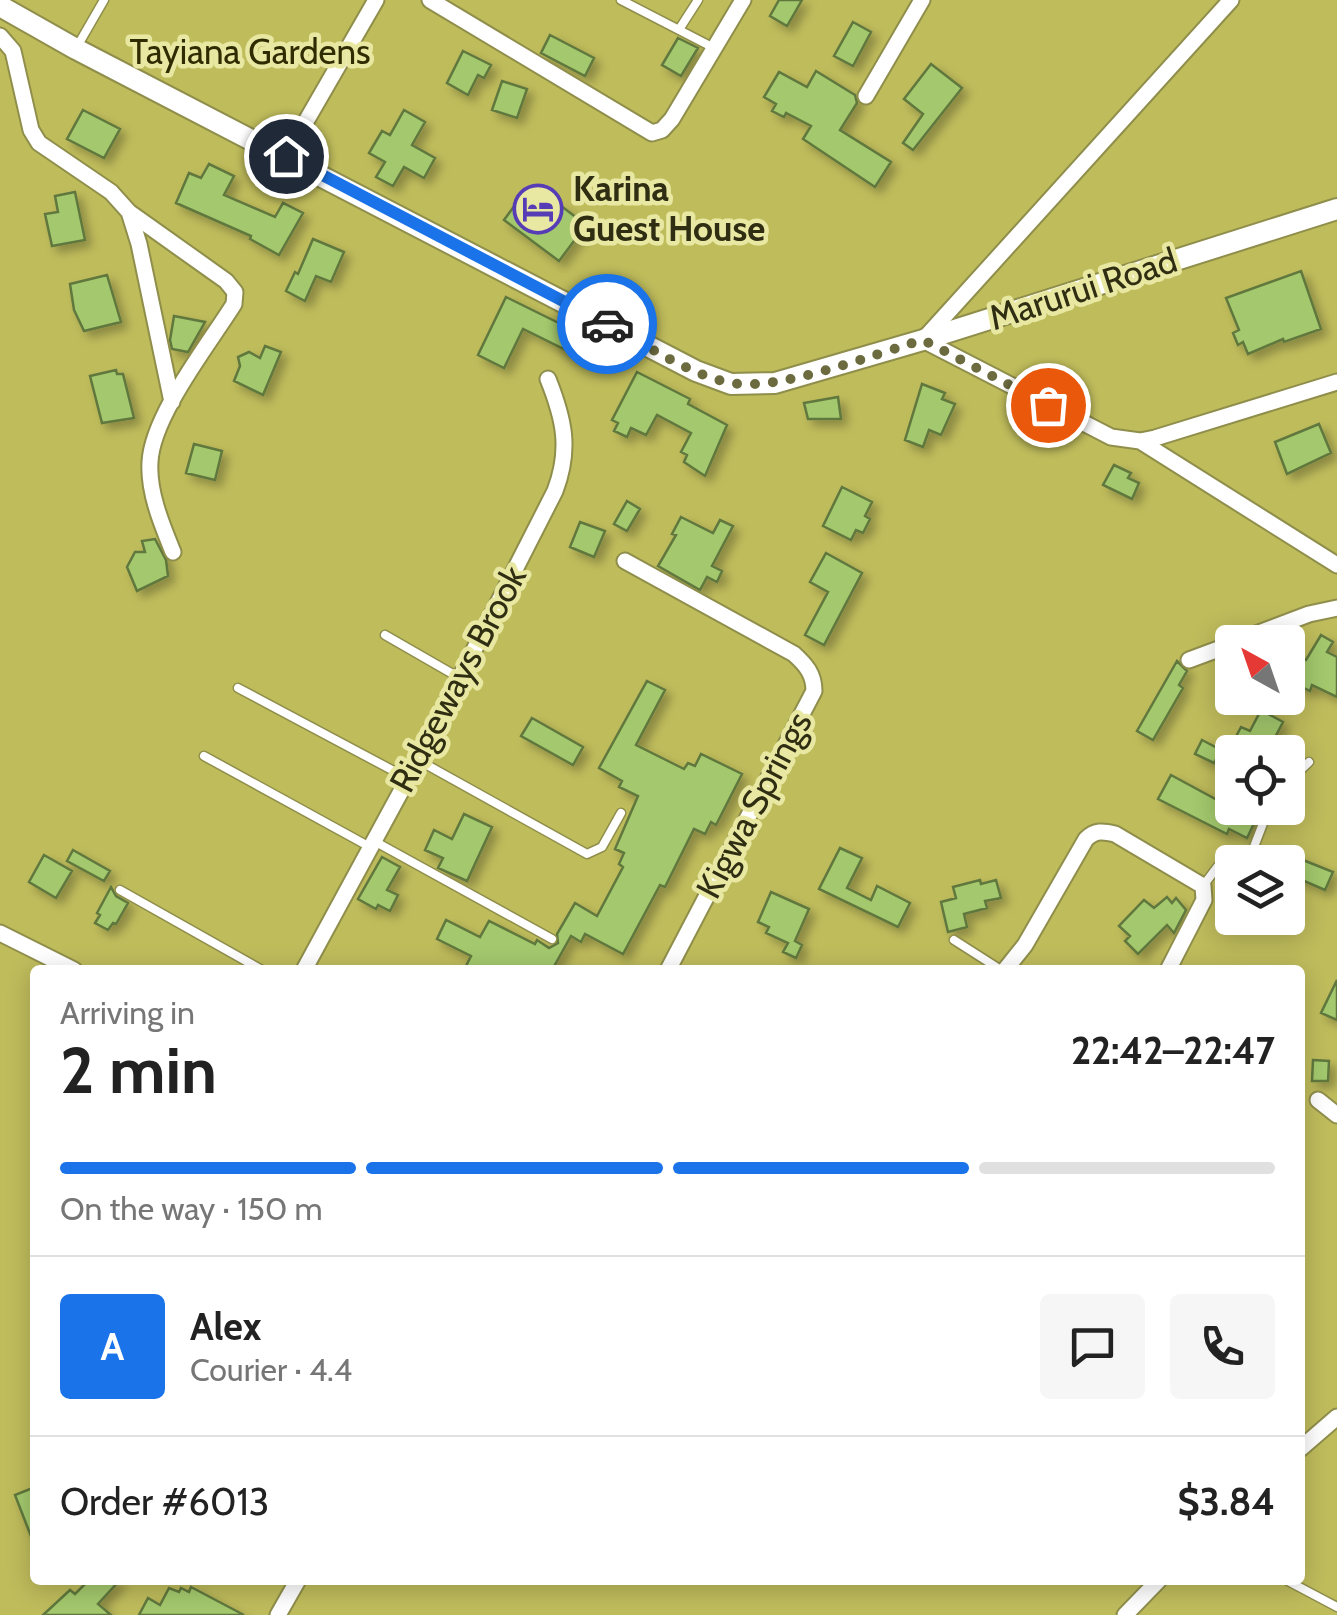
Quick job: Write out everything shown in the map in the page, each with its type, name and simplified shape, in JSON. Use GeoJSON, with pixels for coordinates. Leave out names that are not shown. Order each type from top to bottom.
{"type":"FeatureCollection","features":[{"type":"Feature","properties":{"kind":"street"},"geometry":{"type":"LineString","coordinates":[[286,156],[376,0]]}},
{"type":"Feature","properties":{"kind":"street"},"geometry":{"type":"LineString","coordinates":[[430,0],[652,132],[662,130],[672,118],[743,0]]}},
{"type":"Feature","properties":{"kind":"street"},"geometry":{"type":"LineString","coordinates":[[866,96],[922,0]]}},
{"type":"Feature","properties":{"kind":"street"},"geometry":{"type":"LineString","coordinates":[[1231,0],[923,340],[1111,437],[1140,441],[1337,382]]}},
{"type":"Feature","properties":{"kind":"street","name":"Marurui Road"},"geometry":{"type":"LineString","coordinates":[[0,6],[712,378],[732,384],[775,383],[1337,209]]}},
{"type":"Feature","properties":{"kind":"street"},"geometry":{"type":"LineString","coordinates":[[0,36],[13,50],[34,137],[111,192],[129,212],[226,281],[235,292],[234,304],[155,436],[149,464],[161,524],[173,552]]}},
{"type":"Feature","properties":{"kind":"street"},"geometry":{"type":"LineString","coordinates":[[129,212],[172,402]]}},
{"type":"Feature","properties":{"kind":"street","name":"Ridgeways Brook"},"geometry":{"type":"LineString","coordinates":[[307,965],[418,760],[560,478],[566,458],[565,427],[548,378]]}},
{"type":"Feature","properties":{"kind":"street"},"geometry":{"type":"LineString","coordinates":[[1140,441],[1337,566]]}},
{"type":"Feature","properties":{"kind":"street","name":"Kigwa Springs"},"geometry":{"type":"LineString","coordinates":[[626,561],[794,654],[805,664],[814,682],[814,691],[671,965]]}},
{"type":"Feature","properties":{"kind":"street"},"geometry":{"type":"LineString","coordinates":[[1281,625],[1337,608]]}},
{"type":"Feature","properties":{"kind":"street"},"geometry":{"type":"LineString","coordinates":[[1189,660],[1215,650]]}},
{"type":"Feature","properties":{"kind":"street"},"geometry":{"type":"LineString","coordinates":[[1007,965],[1025,945],[1092,834],[1115,834],[1202,886],[1204,900],[1171,965]]}},
{"type":"Feature","properties":{"kind":"street"},"geometry":{"type":"LineString","coordinates":[[0,933],[64,965]]}},
{"type":"Feature","properties":{"kind":"street"},"geometry":{"type":"LineString","coordinates":[[1318,1100],[1337,1115]]}},
{"type":"Feature","properties":{"kind":"street"},"geometry":{"type":"LineString","coordinates":[[1305,1445],[1337,1416]]}},
{"type":"Feature","properties":{"kind":"street"},"geometry":{"type":"LineString","coordinates":[[278,1615],[295,1585]]}},
{"type":"Feature","properties":{"kind":"street"},"geometry":{"type":"LineString","coordinates":[[1124,1615],[1154,1585]]}},
{"type":"Feature","properties":{"kind":"lane"},"geometry":{"type":"LineString","coordinates":[[76,49],[104,0]]}},
{"type":"Feature","properties":{"kind":"lane"},"geometry":{"type":"LineString","coordinates":[[620,0],[714,48]]}},
{"type":"Feature","properties":{"kind":"lane"},"geometry":{"type":"LineString","coordinates":[[680,28],[698,0]]}},
{"type":"Feature","properties":{"kind":"lane"},"geometry":{"type":"LineString","coordinates":[[385,635],[458,678]]}},
{"type":"Feature","properties":{"kind":"lane"},"geometry":{"type":"LineString","coordinates":[[238,688],[407,778]]}},
{"type":"Feature","properties":{"kind":"lane"},"geometry":{"type":"LineString","coordinates":[[204,756],[552,939]]}},
{"type":"Feature","properties":{"kind":"lane"},"geometry":{"type":"LineString","coordinates":[[418,760],[587,854],[602,848],[622,813]]}},
{"type":"Feature","properties":{"kind":"lane"},"geometry":{"type":"LineString","coordinates":[[1305,766],[1309,762]]}},
{"type":"Feature","properties":{"kind":"lane"},"geometry":{"type":"LineString","coordinates":[[1202,886],[1218,866],[1252,852],[1262,825]]}},
{"type":"Feature","properties":{"kind":"lane"},"geometry":{"type":"LineString","coordinates":[[120,890],[253,965]]}},
{"type":"Feature","properties":{"kind":"lane"},"geometry":{"type":"LineString","coordinates":[[954,940],[995,965]]}},
{"type":"Feature","properties":{"kind":"lane"},"geometry":{"type":"LineString","coordinates":[[1295,1585],[1337,1607]]}},
{"type":"Feature","properties":{"kind":"green space","name":"Tayiana Gardens"},"geometry":{"type":"Polygon","coordinates":[[[0,0],[1337,0],[1337,1615],[0,1615],[0,0]]]}},
{"type":"Feature","properties":{"kind":"building"},"geometry":{"type":"Polygon","coordinates":[[[779,0],[802,0],[787,26],[770,16],[779,0]]]}},
{"type":"Feature","properties":{"kind":"building"},"geometry":{"type":"Polygon","coordinates":[[[853,22],[871,32],[853,66],[834,56],[853,22]]]}},
{"type":"Feature","properties":{"kind":"building"},"geometry":{"type":"Polygon","coordinates":[[[550,35],[594,58],[585,76],[541,53],[550,35]]]}},
{"type":"Feature","properties":{"kind":"building"},"geometry":{"type":"Polygon","coordinates":[[[678,38],[698,48],[681,76],[662,65],[678,38]]]}},
{"type":"Feature","properties":{"kind":"building"},"geometry":{"type":"Polygon","coordinates":[[[463,51],[491,65],[484,78],[478,75],[468,95],[447,83],[463,51]]]}},
{"type":"Feature","properties":{"kind":"building"},"geometry":{"type":"Polygon","coordinates":[[[931,64],[962,88],[913,150],[903,143],[923,114],[904,99],[931,64]]]}},
{"type":"Feature","properties":{"kind":"building"},"geometry":{"type":"Polygon","coordinates":[[[816,71],[855,95],[857,103],[840,130],[891,162],[875,187],[803,139],[811,126],[786,113],[784,117],[772,111],[776,104],[764,97],[779,72],[807,87],[816,71]]]}},
{"type":"Feature","properties":{"kind":"building"},"geometry":{"type":"Polygon","coordinates":[[[502,81],[527,89],[517,118],[492,110],[502,81]]]}},
{"type":"Feature","properties":{"kind":"building"},"geometry":{"type":"Polygon","coordinates":[[[83,110],[120,129],[104,158],[67,139],[83,110]]]}},
{"type":"Feature","properties":{"kind":"building"},"geometry":{"type":"Polygon","coordinates":[[[404,110],[425,122],[412,145],[435,158],[424,178],[404,167],[393,186],[376,177],[385,162],[369,153],[382,131],[390,135],[404,110]]]}},
{"type":"Feature","properties":{"kind":"building"},"geometry":{"type":"Polygon","coordinates":[[[209,164],[234,176],[224,195],[275,217],[283,203],[303,213],[279,255],[250,239],[251,236],[176,203],[189,173],[201,178],[209,164]]]}},
{"type":"Feature","properties":{"kind":"building"},"geometry":{"type":"Polygon","coordinates":[[[526,190],[555,212],[560,205],[586,225],[559,261],[504,220],[526,190]]]}},
{"type":"Feature","properties":{"kind":"building"},"geometry":{"type":"Polygon","coordinates":[[[75,192],[85,240],[52,246],[45,214],[58,212],[55,196],[75,192]]]}},
{"type":"Feature","properties":{"kind":"building"},"geometry":{"type":"Polygon","coordinates":[[[313,239],[344,252],[331,282],[316,276],[305,301],[286,291],[313,239]]]}},
{"type":"Feature","properties":{"kind":"building"},"geometry":{"type":"Polygon","coordinates":[[[1301,271],[1321,329],[1248,354],[1233,333],[1239,330],[1226,298],[1301,271]]]}},
{"type":"Feature","properties":{"kind":"building"},"geometry":{"type":"Polygon","coordinates":[[[107,275],[121,322],[84,331],[74,310],[70,284],[107,275]]]}},
{"type":"Feature","properties":{"kind":"building"},"geometry":{"type":"Polygon","coordinates":[[[506,297],[585,336],[576,355],[523,329],[504,368],[478,355],[506,297]]]}},
{"type":"Feature","properties":{"kind":"building"},"geometry":{"type":"Polygon","coordinates":[[[174,316],[205,322],[188,352],[172,349],[174,316]]]}},
{"type":"Feature","properties":{"kind":"building"},"geometry":{"type":"Polygon","coordinates":[[[265,346],[281,352],[263,395],[234,381],[240,366],[238,357],[249,352],[260,358],[265,346]]]}},
{"type":"Feature","properties":{"kind":"building"},"geometry":{"type":"Polygon","coordinates":[[[116,370],[123,374],[134,418],[102,423],[90,376],[116,370]]]}},
{"type":"Feature","properties":{"kind":"building"},"geometry":{"type":"Polygon","coordinates":[[[637,372],[690,399],[688,404],[727,425],[705,476],[684,462],[687,455],[681,452],[691,433],[657,415],[646,435],[631,428],[627,437],[614,431],[618,423],[612,420],[637,372]]]}},
{"type":"Feature","properties":{"kind":"building"},"geometry":{"type":"Polygon","coordinates":[[[922,384],[945,393],[942,399],[955,404],[941,435],[929,430],[923,447],[905,440],[922,384]]]}},
{"type":"Feature","properties":{"kind":"building"},"geometry":{"type":"Polygon","coordinates":[[[838,397],[841,419],[808,419],[804,403],[838,397]]]}},
{"type":"Feature","properties":{"kind":"building"},"geometry":{"type":"Polygon","coordinates":[[[1319,424],[1331,453],[1287,474],[1275,442],[1319,424]]]}},
{"type":"Feature","properties":{"kind":"building"},"geometry":{"type":"Polygon","coordinates":[[[194,444],[222,451],[215,480],[186,473],[194,444]]]}},
{"type":"Feature","properties":{"kind":"building"},"geometry":{"type":"Polygon","coordinates":[[[1114,465],[1131,473],[1128,478],[1139,483],[1132,499],[1103,485],[1114,465]]]}},
{"type":"Feature","properties":{"kind":"building"},"geometry":{"type":"Polygon","coordinates":[[[842,487],[872,502],[863,533],[856,530],[851,540],[823,526],[842,487]]]}},
{"type":"Feature","properties":{"kind":"building"},"geometry":{"type":"Polygon","coordinates":[[[627,501],[640,509],[627,531],[614,524],[627,501]]]}},
{"type":"Feature","properties":{"kind":"building"},"geometry":{"type":"Polygon","coordinates":[[[681,517],[713,533],[720,520],[733,526],[712,566],[722,571],[717,582],[707,577],[700,590],[658,566],[676,535],[672,534],[681,517]]]}},
{"type":"Feature","properties":{"kind":"building"},"geometry":{"type":"Polygon","coordinates":[[[580,522],[605,531],[594,557],[570,547],[580,522]]]}},
{"type":"Feature","properties":{"kind":"building"},"geometry":{"type":"Polygon","coordinates":[[[155,539],[166,560],[168,576],[137,591],[127,567],[135,552],[145,552],[142,541],[155,539]]]}},
{"type":"Feature","properties":{"kind":"building"},"geometry":{"type":"Polygon","coordinates":[[[826,553],[862,573],[824,645],[805,635],[828,592],[810,582],[826,553]]]}},
{"type":"Feature","properties":{"kind":"building"},"geometry":{"type":"Polygon","coordinates":[[[1321,635],[1333,642],[1327,652],[1337,657],[1337,697],[1312,685],[1310,691],[1305,688],[1306,660],[1321,635]]]}},
{"type":"Feature","properties":{"kind":"building"},"geometry":{"type":"Polygon","coordinates":[[[1177,661],[1187,671],[1179,685],[1183,688],[1153,740],[1137,731],[1177,661]]]}},
{"type":"Feature","properties":{"kind":"building"},"geometry":{"type":"Polygon","coordinates":[[[647,681],[665,690],[636,745],[684,769],[688,763],[695,766],[701,754],[742,774],[716,825],[711,822],[705,834],[694,829],[665,887],[660,885],[623,954],[585,934],[581,942],[571,936],[555,965],[466,965],[471,956],[437,939],[446,920],[480,937],[489,921],[549,948],[558,943],[557,934],[575,903],[597,916],[623,867],[619,864],[624,853],[615,849],[638,796],[619,787],[622,781],[599,768],[647,681]]]}},
{"type":"Feature","properties":{"kind":"building"},"geometry":{"type":"Polygon","coordinates":[[[1258,715],[1270,715],[1283,722],[1276,735],[1237,735],[1241,727],[1250,731],[1258,715]]]}},
{"type":"Feature","properties":{"kind":"building"},"geometry":{"type":"Polygon","coordinates":[[[532,718],[583,747],[573,765],[521,736],[532,718]]]}},
{"type":"Feature","properties":{"kind":"building"},"geometry":{"type":"Polygon","coordinates":[[[1202,740],[1215,747],[1214,763],[1195,754],[1202,740]]]}},
{"type":"Feature","properties":{"kind":"building"},"geometry":{"type":"Polygon","coordinates":[[[1171,775],[1215,799],[1215,825],[1253,825],[1247,838],[1229,829],[1227,834],[1158,799],[1171,775]]]}},
{"type":"Feature","properties":{"kind":"building"},"geometry":{"type":"Polygon","coordinates":[[[464,814],[492,827],[467,881],[438,868],[443,858],[425,850],[434,830],[452,839],[464,814]]]}},
{"type":"Feature","properties":{"kind":"building"},"geometry":{"type":"Polygon","coordinates":[[[840,848],[862,858],[847,888],[871,900],[877,886],[910,903],[898,927],[819,889],[840,848]]]}},
{"type":"Feature","properties":{"kind":"building"},"geometry":{"type":"Polygon","coordinates":[[[73,850],[110,871],[104,881],[67,861],[73,850]]]}},
{"type":"Feature","properties":{"kind":"building"},"geometry":{"type":"Polygon","coordinates":[[[44,855],[72,871],[56,898],[29,882],[44,855]]]}},
{"type":"Feature","properties":{"kind":"building"},"geometry":{"type":"Polygon","coordinates":[[[382,857],[400,867],[387,890],[398,895],[390,911],[378,905],[376,909],[358,899],[382,857]]]}},
{"type":"Feature","properties":{"kind":"building"},"geometry":{"type":"Polygon","coordinates":[[[1305,861],[1333,872],[1325,890],[1305,881],[1305,861]]]}},
{"type":"Feature","properties":{"kind":"building"},"geometry":{"type":"Polygon","coordinates":[[[980,880],[981,884],[996,880],[1001,898],[985,901],[987,908],[964,914],[967,927],[948,932],[941,902],[956,898],[953,887],[980,880]]]}},
{"type":"Feature","properties":{"kind":"building"},"geometry":{"type":"Polygon","coordinates":[[[111,887],[116,896],[128,903],[108,930],[95,923],[111,887]]]}},
{"type":"Feature","properties":{"kind":"building"},"geometry":{"type":"Polygon","coordinates":[[[771,892],[809,909],[795,941],[802,945],[796,958],[783,952],[788,943],[766,933],[769,927],[758,922],[771,892]]]}},
{"type":"Feature","properties":{"kind":"building"},"geometry":{"type":"Polygon","coordinates":[[[1167,897],[1172,903],[1176,898],[1186,910],[1174,933],[1167,925],[1138,954],[1125,941],[1130,936],[1119,926],[1144,900],[1154,908],[1167,897]]]}},
{"type":"Feature","properties":{"kind":"building"},"geometry":{"type":"Polygon","coordinates":[[[1337,980],[1337,1020],[1321,1013],[1337,980]]]}},
{"type":"Feature","properties":{"kind":"building"},"geometry":{"type":"Polygon","coordinates":[[[1313,1060],[1329,1061],[1328,1081],[1312,1081],[1313,1060]]]}},
{"type":"Feature","properties":{"kind":"building"},"geometry":{"type":"Polygon","coordinates":[[[30,1489],[30,1534],[15,1495],[30,1489]]]}},
{"type":"Feature","properties":{"kind":"building"},"geometry":{"type":"Polygon","coordinates":[[[84,1585],[115,1585],[98,1604],[111,1615],[43,1615],[70,1590],[75,1594],[84,1585]]]}},
{"type":"Feature","properties":{"kind":"building"},"geometry":{"type":"Polygon","coordinates":[[[191,1587],[244,1615],[139,1615],[148,1598],[160,1605],[169,1588],[189,1592],[191,1587]]]}},
{"type":"Feature","properties":{"kind":"way so far"},"geometry":{"type":"LineString","coordinates":[[607,324],[696,371],[732,384],[775,383],[923,340],[1048,405]]}},
{"type":"Feature","properties":{"kind":"place","name":"Karina Guest House"},"geometry":{"type":"Point","coordinates":[538,209]}},
{"type":"Feature","properties":{"kind":"route"},"geometry":{"type":"LineString","coordinates":[[286,156],[607,324]]}}]}
